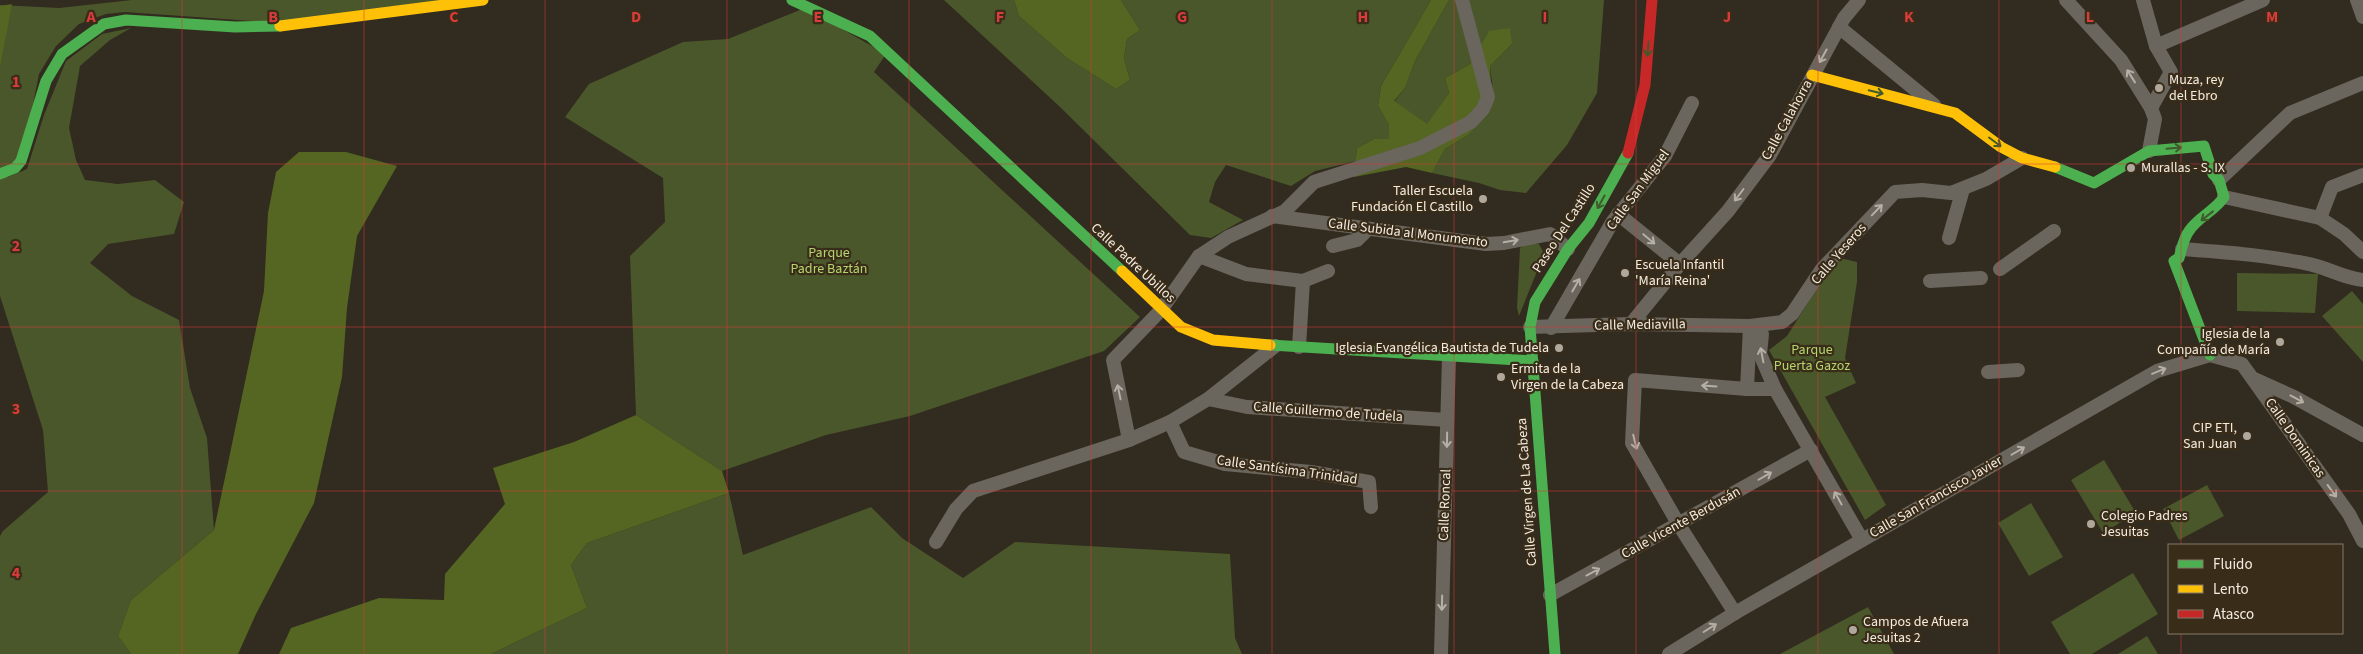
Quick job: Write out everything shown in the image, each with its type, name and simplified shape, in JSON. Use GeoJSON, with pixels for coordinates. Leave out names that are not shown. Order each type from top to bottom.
{"type":"FeatureCollection","features":[{"type":"Feature","properties":{"kind":"street"},"geometry":{"type":"LineString","coordinates":[[0,174],[15,168],[21,161],[46,81],[62,54],[104,24],[126,20],[236,26],[292,26],[483,0]]}},
{"type":"Feature","properties":{"kind":"street","name":"Calle Padre Ubillos"},"geometry":{"type":"LineString","coordinates":[[792,0],[870,36],[1180,327],[1214,340],[1275,346],[1533,361]]}},
{"type":"Feature","properties":{"kind":"street"},"geometry":{"type":"LineString","coordinates":[[1129,440],[1113,360],[1160,310],[1199,256],[1228,237],[1285,210],[1314,182],[1420,148],[1471,122],[1483,109],[1488,97],[1462,0]]}},
{"type":"Feature","properties":{"kind":"street","name":"Paseo Del Castillo"},"geometry":{"type":"LineString","coordinates":[[1530,327],[1535,302],[1568,249],[1589,224],[1630,150],[1644,85],[1652,0]]}},
{"type":"Feature","properties":{"kind":"street","name":"Calle Calahorra"},"geometry":{"type":"LineString","coordinates":[[1631,324],[1680,264],[1728,210],[1770,155],[1839,26],[1859,0]]}},
{"type":"Feature","properties":{"kind":"street"},"geometry":{"type":"LineString","coordinates":[[2066,0],[2121,60],[2153,114]]}},
{"type":"Feature","properties":{"kind":"street"},"geometry":{"type":"LineString","coordinates":[[2143,0],[2156,46],[2171,72],[2153,114],[2149,151]]}},
{"type":"Feature","properties":{"kind":"street"},"geometry":{"type":"LineString","coordinates":[[2156,46],[2263,0]]}},
{"type":"Feature","properties":{"kind":"street"},"geometry":{"type":"LineString","coordinates":[[2358,0],[2363,17]]}},
{"type":"Feature","properties":{"kind":"street"},"geometry":{"type":"LineString","coordinates":[[1839,26],[1936,107]]}},
{"type":"Feature","properties":{"kind":"street"},"geometry":{"type":"LineString","coordinates":[[1812,75],[1955,113],[2001,147],[2022,158],[2060,169],[2094,183],[2149,151],[2204,146],[2213,174],[2219,180],[2224,197],[2219,207],[2190,229],[2179,258],[2174,261],[2210,355]]}},
{"type":"Feature","properties":{"kind":"street"},"geometry":{"type":"LineString","coordinates":[[2219,180],[2290,113],[2363,83]]}},
{"type":"Feature","properties":{"kind":"street","name":"Calle San Miguel"},"geometry":{"type":"LineString","coordinates":[[1551,328],[1618,214],[1665,156],[1692,103]]}},
{"type":"Feature","properties":{"kind":"street","name":"Calle Yeseros"},"geometry":{"type":"LineString","coordinates":[[1750,326],[1782,322],[1792,314],[1822,269],[1895,192],[1922,190],[1951,193],[1986,179],[2022,158]]}},
{"type":"Feature","properties":{"kind":"street"},"geometry":{"type":"LineString","coordinates":[[2320,218],[2332,187],[2363,175]]}},
{"type":"Feature","properties":{"kind":"street"},"geometry":{"type":"LineString","coordinates":[[1949,238],[1963,189]]}},
{"type":"Feature","properties":{"kind":"street"},"geometry":{"type":"LineString","coordinates":[[2224,197],[2320,218],[2344,234],[2363,252]]}},
{"type":"Feature","properties":{"kind":"street"},"geometry":{"type":"LineString","coordinates":[[1618,214],[1680,264]]}},
{"type":"Feature","properties":{"kind":"street","name":"Calle Subida al Monumento"},"geometry":{"type":"LineString","coordinates":[[1272,216],[1486,244],[1504,243],[1550,234],[1568,249]]}},
{"type":"Feature","properties":{"kind":"street"},"geometry":{"type":"LineString","coordinates":[[1333,246],[1357,240],[1368,229]]}},
{"type":"Feature","properties":{"kind":"street"},"geometry":{"type":"LineString","coordinates":[[2000,269],[2054,231]]}},
{"type":"Feature","properties":{"kind":"street"},"geometry":{"type":"LineString","coordinates":[[2182,249],[2246,254],[2307,263],[2348,278],[2363,280]]}},
{"type":"Feature","properties":{"kind":"street"},"geometry":{"type":"LineString","coordinates":[[1199,256],[1246,274],[1303,281],[1328,271]]}},
{"type":"Feature","properties":{"kind":"street"},"geometry":{"type":"LineString","coordinates":[[1930,281],[1981,278]]}},
{"type":"Feature","properties":{"kind":"street"},"geometry":{"type":"LineString","coordinates":[[1299,347],[1303,281]]}},
{"type":"Feature","properties":{"kind":"street","name":"Calle Mediavilla"},"geometry":{"type":"LineString","coordinates":[[1530,327],[1551,328],[1631,324],[1750,326]]}},
{"type":"Feature","properties":{"kind":"street"},"geometry":{"type":"LineString","coordinates":[[1747,388],[1750,326],[1762,334],[1760,354],[1776,388],[1862,540]]}},
{"type":"Feature","properties":{"kind":"street","name":"Calle Virgen de La Cabeza"},"geometry":{"type":"LineString","coordinates":[[1530,327],[1555,654]]}},
{"type":"Feature","properties":{"kind":"street"},"geometry":{"type":"LineString","coordinates":[[936,542],[956,510],[973,491],[1129,440],[1170,422],[1208,399],[1275,346]]}},
{"type":"Feature","properties":{"kind":"street","name":"Calle Dominicas"},"geometry":{"type":"LineString","coordinates":[[2210,355],[2242,364],[2349,514],[2363,542]]}},
{"type":"Feature","properties":{"kind":"street","name":"Calle San Francisco Javier"},"geometry":{"type":"LineString","coordinates":[[1669,654],[1735,613],[2157,371],[2210,355]]}},
{"type":"Feature","properties":{"kind":"street","name":"Calle Roncal"},"geometry":{"type":"LineString","coordinates":[[1441,654],[1449,356]]}},
{"type":"Feature","properties":{"kind":"street"},"geometry":{"type":"LineString","coordinates":[[1988,372],[2018,370]]}},
{"type":"Feature","properties":{"kind":"street"},"geometry":{"type":"LineString","coordinates":[[2253,378],[2294,397],[2363,435]]}},
{"type":"Feature","properties":{"kind":"street"},"geometry":{"type":"LineString","coordinates":[[1735,613],[1679,525],[1632,443],[1635,380],[1747,388],[1776,388]]}},
{"type":"Feature","properties":{"kind":"street","name":"Calle Guillermo de Tudela"},"geometry":{"type":"LineString","coordinates":[[1208,399],[1247,407],[1447,420]]}},
{"type":"Feature","properties":{"kind":"street","name":"Calle Santísima Trinidad"},"geometry":{"type":"LineString","coordinates":[[1170,422],[1184,452],[1224,464],[1311,472],[1369,482],[1370,507]]}},
{"type":"Feature","properties":{"kind":"street","name":"Calle Vicente Berdusán"},"geometry":{"type":"LineString","coordinates":[[1550,595],[1811,450]]}},
{"type":"Feature","properties":{"kind":"green space"},"geometry":{"type":"Polygon","coordinates":[[[132,0],[482,0],[293,24],[125,12],[106,14],[79,24],[56,46],[39,74],[22,160],[0,173],[0,5],[59,8],[132,0]]]}},
{"type":"Feature","properties":{"kind":"green space"},"geometry":{"type":"Polygon","coordinates":[[[944,0],[1014,0],[1019,16],[1067,58],[1116,89],[1130,80],[1124,58],[1127,39],[1140,30],[1121,0],[1431,0],[1381,86],[1378,106],[1389,125],[1389,139],[1374,139],[1357,148],[1356,161],[1315,171],[1291,186],[1226,165],[1215,182],[1209,202],[1243,220],[1211,238],[1190,235],[1059,106],[944,0]]]}},
{"type":"Feature","properties":{"kind":"green space"},"geometry":{"type":"Polygon","coordinates":[[[1014,0],[1121,0],[1140,30],[1127,39],[1124,58],[1130,80],[1116,89],[1067,58],[1019,16],[1014,0]]]}},
{"type":"Feature","properties":{"kind":"green space"},"geometry":{"type":"Polygon","coordinates":[[[1431,0],[1449,0],[1415,61],[1405,88],[1394,101],[1427,124],[1449,93],[1445,78],[1470,64],[1489,31],[1510,28],[1512,44],[1490,66],[1492,106],[1468,135],[1445,149],[1432,173],[1406,167],[1354,177],[1357,148],[1374,139],[1389,139],[1389,125],[1378,106],[1381,86],[1431,0]]]}},
{"type":"Feature","properties":{"kind":"green space"},"geometry":{"type":"Polygon","coordinates":[[[1449,0],[1604,0],[1597,93],[1567,145],[1526,193],[1500,190],[1479,183],[1432,173],[1445,149],[1468,135],[1493,90],[1490,66],[1512,44],[1489,32],[1470,64],[1445,78],[1449,93],[1427,125],[1394,102],[1405,88],[1415,61],[1449,0]]]}},
{"type":"Feature","properties":{"kind":"green space"},"geometry":{"type":"Polygon","coordinates":[[[12,4],[0,67],[0,6],[12,4]]]}},
{"type":"Feature","properties":{"kind":"green space","name":"Parque Padre Baztán"},"geometry":{"type":"Polygon","coordinates":[[[805,8],[886,54],[874,72],[1140,317],[1104,351],[910,416],[826,435],[722,471],[636,415],[630,256],[665,222],[663,178],[565,117],[589,84],[683,42],[728,39],[805,8]]]}},
{"type":"Feature","properties":{"kind":"green space"},"geometry":{"type":"Polygon","coordinates":[[[131,28],[110,40],[80,66],[69,128],[76,160],[85,180],[118,184],[155,180],[184,202],[174,234],[108,244],[90,263],[132,296],[179,320],[190,388],[207,438],[214,530],[131,600],[118,636],[131,654],[0,654],[0,536],[3,531],[48,492],[43,430],[0,296],[0,176],[8,177],[27,169],[44,115],[66,61],[102,34],[131,28]]]}},
{"type":"Feature","properties":{"kind":"green space"},"geometry":{"type":"Polygon","coordinates":[[[299,152],[346,152],[397,166],[357,236],[347,308],[342,377],[314,503],[256,614],[238,654],[131,654],[118,636],[131,600],[214,530],[264,291],[268,213],[276,172],[299,152]]]}},
{"type":"Feature","properties":{"kind":"green space"},"geometry":{"type":"Polygon","coordinates":[[[1524,244],[1539,244],[1544,254],[1519,316],[1517,308],[1520,248],[1524,244]]]}},
{"type":"Feature","properties":{"kind":"green space","name":"Parque Puerta Gazoz"},"geometry":{"type":"Polygon","coordinates":[[[1840,258],[1857,262],[1857,282],[1845,358],[1856,383],[1825,397],[1886,505],[1865,520],[1769,350],[1787,336],[1831,266],[1840,258]]]}},
{"type":"Feature","properties":{"kind":"green space"},"geometry":{"type":"Polygon","coordinates":[[[2237,273],[2318,274],[2315,313],[2237,311],[2237,273]]]}},
{"type":"Feature","properties":{"kind":"green space"},"geometry":{"type":"Polygon","coordinates":[[[2352,291],[2363,304],[2363,362],[2322,316],[2352,291]]]}},
{"type":"Feature","properties":{"kind":"green space"},"geometry":{"type":"Polygon","coordinates":[[[636,415],[722,471],[729,493],[587,543],[571,565],[587,608],[491,654],[279,654],[291,628],[379,598],[444,600],[445,574],[505,504],[493,468],[574,442],[636,415]]]}},
{"type":"Feature","properties":{"kind":"green space"},"geometry":{"type":"Polygon","coordinates":[[[2104,460],[2136,513],[2103,533],[2071,480],[2104,460]]]}},
{"type":"Feature","properties":{"kind":"green space"},"geometry":{"type":"Polygon","coordinates":[[[2207,485],[2224,516],[2179,540],[2163,509],[2207,485]]]}},
{"type":"Feature","properties":{"kind":"green space"},"geometry":{"type":"Polygon","coordinates":[[[729,493],[743,555],[871,507],[902,538],[963,578],[1015,542],[1230,554],[1235,638],[1242,654],[491,654],[587,608],[571,565],[587,543],[729,493]]]}},
{"type":"Feature","properties":{"kind":"green space"},"geometry":{"type":"Polygon","coordinates":[[[2031,503],[2063,557],[2029,576],[1998,523],[2031,503]]]}},
{"type":"Feature","properties":{"kind":"green space"},"geometry":{"type":"Polygon","coordinates":[[[2133,573],[2158,614],[2092,654],[2070,654],[2051,622],[2133,573]]]}},
{"type":"Feature","properties":{"kind":"green space","name":"Campos de Afuera Jesuitas 2"},"geometry":{"type":"Polygon","coordinates":[[[1868,607],[1894,654],[1780,654],[1868,607]]]}},
{"type":"Feature","properties":{"kind":"green space"},"geometry":{"type":"Polygon","coordinates":[[[2147,636],[2158,654],[2118,654],[2147,636]]]}},
{"type":"Feature","properties":{"kind":"traffic: fast"},"geometry":{"type":"LineString","coordinates":[[792,0],[870,36],[1122,271]]}},
{"type":"Feature","properties":{"kind":"traffic: fast"},"geometry":{"type":"LineString","coordinates":[[0,174],[15,168],[21,161],[46,81],[62,54],[104,24],[126,20],[235,27],[280,26]]}},
{"type":"Feature","properties":{"kind":"traffic: fast"},"geometry":{"type":"LineString","coordinates":[[2055,167],[2094,183],[2149,151],[2204,146],[2213,174],[2219,180],[2224,197],[2189,231],[2185,237],[2179,258],[2174,261],[2210,355]]}},
{"type":"Feature","properties":{"kind":"traffic: fast"},"geometry":{"type":"LineString","coordinates":[[1555,654],[1530,327],[1535,302],[1568,249],[1589,223],[1628,153]]}},
{"type":"Feature","properties":{"kind":"traffic: fast"},"geometry":{"type":"LineString","coordinates":[[1270,345],[1533,361]]}},
{"type":"Feature","properties":{"kind":"traffic: slow"},"geometry":{"type":"LineString","coordinates":[[280,26],[483,0]]}},
{"type":"Feature","properties":{"kind":"traffic: slow"},"geometry":{"type":"LineString","coordinates":[[1812,75],[1955,113],[2001,147],[2022,158],[2055,167]]}},
{"type":"Feature","properties":{"kind":"traffic: slow"},"geometry":{"type":"LineString","coordinates":[[1122,271],[1181,327],[1213,340],[1270,345]]}},
{"type":"Feature","properties":{"kind":"traffic: jam"},"geometry":{"type":"LineString","coordinates":[[1628,153],[1645,85],[1652,0]]}},
{"type":"Feature","properties":{"kind":"place","name":"Muza, rey del Ebro"},"geometry":{"type":"Point","coordinates":[2159,88]}},
{"type":"Feature","properties":{"kind":"place","name":"Murallas - S. IX"},"geometry":{"type":"Point","coordinates":[2131,168]}},
{"type":"Feature","properties":{"kind":"place","name":"Taller Escuela Fundación El Castillo"},"geometry":{"type":"Point","coordinates":[1483,199]}},
{"type":"Feature","properties":{"kind":"place","name":"Escuela Infantil 'María Reina'"},"geometry":{"type":"Point","coordinates":[1625,273]}},
{"type":"Feature","properties":{"kind":"place","name":"Iglesia de la Compañía de María"},"geometry":{"type":"Point","coordinates":[2280,342]}},
{"type":"Feature","properties":{"kind":"place","name":"Iglesia Evangélica Bautista de Tudela"},"geometry":{"type":"Point","coordinates":[1559,348]}},
{"type":"Feature","properties":{"kind":"place","name":"Ermita de la Virgen de la Cabeza"},"geometry":{"type":"Point","coordinates":[1501,377]}},
{"type":"Feature","properties":{"kind":"place","name":"CIP ETI, San Juan"},"geometry":{"type":"Point","coordinates":[2247,436]}},
{"type":"Feature","properties":{"kind":"place","name":"Colegio Padres Jesuitas"},"geometry":{"type":"Point","coordinates":[2091,524]}},
{"type":"Feature","properties":{"kind":"place","name":"Campos de Afuera Jesuitas 2"},"geometry":{"type":"Point","coordinates":[1853,630]}}]}
